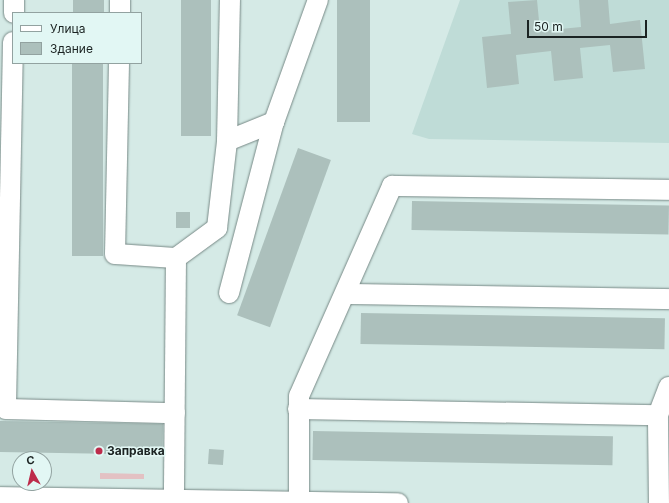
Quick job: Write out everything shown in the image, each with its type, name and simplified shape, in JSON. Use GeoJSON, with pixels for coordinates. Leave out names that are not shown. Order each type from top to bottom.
{"type":"FeatureCollection","features":[{"type":"Feature","properties":{"kind":"street"},"geometry":{"type":"LineString","coordinates":[[14,0],[14,12]]}},
{"type":"Feature","properties":{"kind":"street"},"geometry":{"type":"LineString","coordinates":[[120,0],[120,12]]}},
{"type":"Feature","properties":{"kind":"street"},"geometry":{"type":"LineString","coordinates":[[119,64],[115,254],[176,258],[217,228],[227,141],[230,0]]}},
{"type":"Feature","properties":{"kind":"street"},"geometry":{"type":"LineString","coordinates":[[230,293],[274,122],[318,0]]}},
{"type":"Feature","properties":{"kind":"street"},"geometry":{"type":"LineString","coordinates":[[13,64],[6,409],[175,413]]}},
{"type":"Feature","properties":{"kind":"street"},"geometry":{"type":"LineString","coordinates":[[227,141],[274,122]]}},
{"type":"Feature","properties":{"kind":"street"},"geometry":{"type":"LineString","coordinates":[[299,502],[298,409],[300,396],[346,294],[392,186],[669,190]]}},
{"type":"Feature","properties":{"kind":"street"},"geometry":{"type":"LineString","coordinates":[[174,500],[176,258]]}},
{"type":"Feature","properties":{"kind":"street"},"geometry":{"type":"LineString","coordinates":[[346,294],[669,299]]}},
{"type":"Feature","properties":{"kind":"street"},"geometry":{"type":"LineString","coordinates":[[659,503],[658,415],[669,387]]}},
{"type":"Feature","properties":{"kind":"street"},"geometry":{"type":"LineString","coordinates":[[298,409],[658,415]]}},
{"type":"Feature","properties":{"kind":"street"},"geometry":{"type":"LineString","coordinates":[[0,497],[137,501],[174,500],[398,503]]}},
{"type":"Feature","properties":{"kind":"shaded area"},"geometry":{"type":"Polygon","coordinates":[[[460,0],[669,0],[669,143],[429,139],[412,134],[460,0]]]}},
{"type":"Feature","properties":{"kind":"shaded area"},"geometry":{"type":"Polygon","coordinates":[[[100,473],[144,474],[144,479],[100,479],[100,473]]]}},
{"type":"Feature","properties":{"kind":"building"},"geometry":{"type":"Polygon","coordinates":[[[73,0],[104,0],[104,12],[73,12],[73,0]]]}},
{"type":"Feature","properties":{"kind":"building"},"geometry":{"type":"Polygon","coordinates":[[[181,0],[211,0],[211,136],[181,136],[181,0]]]}},
{"type":"Feature","properties":{"kind":"building"},"geometry":{"type":"Polygon","coordinates":[[[337,0],[370,0],[370,122],[337,122],[337,0]]]}},
{"type":"Feature","properties":{"kind":"building"},"geometry":{"type":"Polygon","coordinates":[[[537,0],[540,31],[581,27],[579,0],[608,0],[610,24],[640,20],[645,69],[613,72],[610,45],[580,48],[583,78],[554,81],[551,51],[516,55],[519,84],[487,88],[482,37],[511,34],[508,2],[537,0]]]}},
{"type":"Feature","properties":{"kind":"building"},"geometry":{"type":"Polygon","coordinates":[[[72,64],[103,64],[103,256],[72,256],[72,64]]]}},
{"type":"Feature","properties":{"kind":"building"},"geometry":{"type":"Polygon","coordinates":[[[298,148],[331,160],[270,327],[237,315],[298,148]]]}},
{"type":"Feature","properties":{"kind":"building"},"geometry":{"type":"Polygon","coordinates":[[[412,201],[669,205],[668,234],[411,230],[412,201]]]}},
{"type":"Feature","properties":{"kind":"building"},"geometry":{"type":"Polygon","coordinates":[[[176,212],[190,212],[190,228],[176,228],[176,212]]]}},
{"type":"Feature","properties":{"kind":"building"},"geometry":{"type":"Polygon","coordinates":[[[361,313],[665,318],[664,349],[360,344],[361,313]]]}},
{"type":"Feature","properties":{"kind":"building"},"geometry":{"type":"Polygon","coordinates":[[[0,421],[163,424],[162,455],[52,453],[52,451],[0,452],[0,421]]]}},
{"type":"Feature","properties":{"kind":"building"},"geometry":{"type":"Polygon","coordinates":[[[313,431],[613,436],[612,465],[312,460],[313,431]]]}},
{"type":"Feature","properties":{"kind":"building"},"geometry":{"type":"Polygon","coordinates":[[[209,449],[224,450],[223,465],[208,464],[209,449]]]}},
{"type":"Feature","properties":{"kind":"place","name":"Заправка"},"geometry":{"type":"Point","coordinates":[99,451]}}]}
